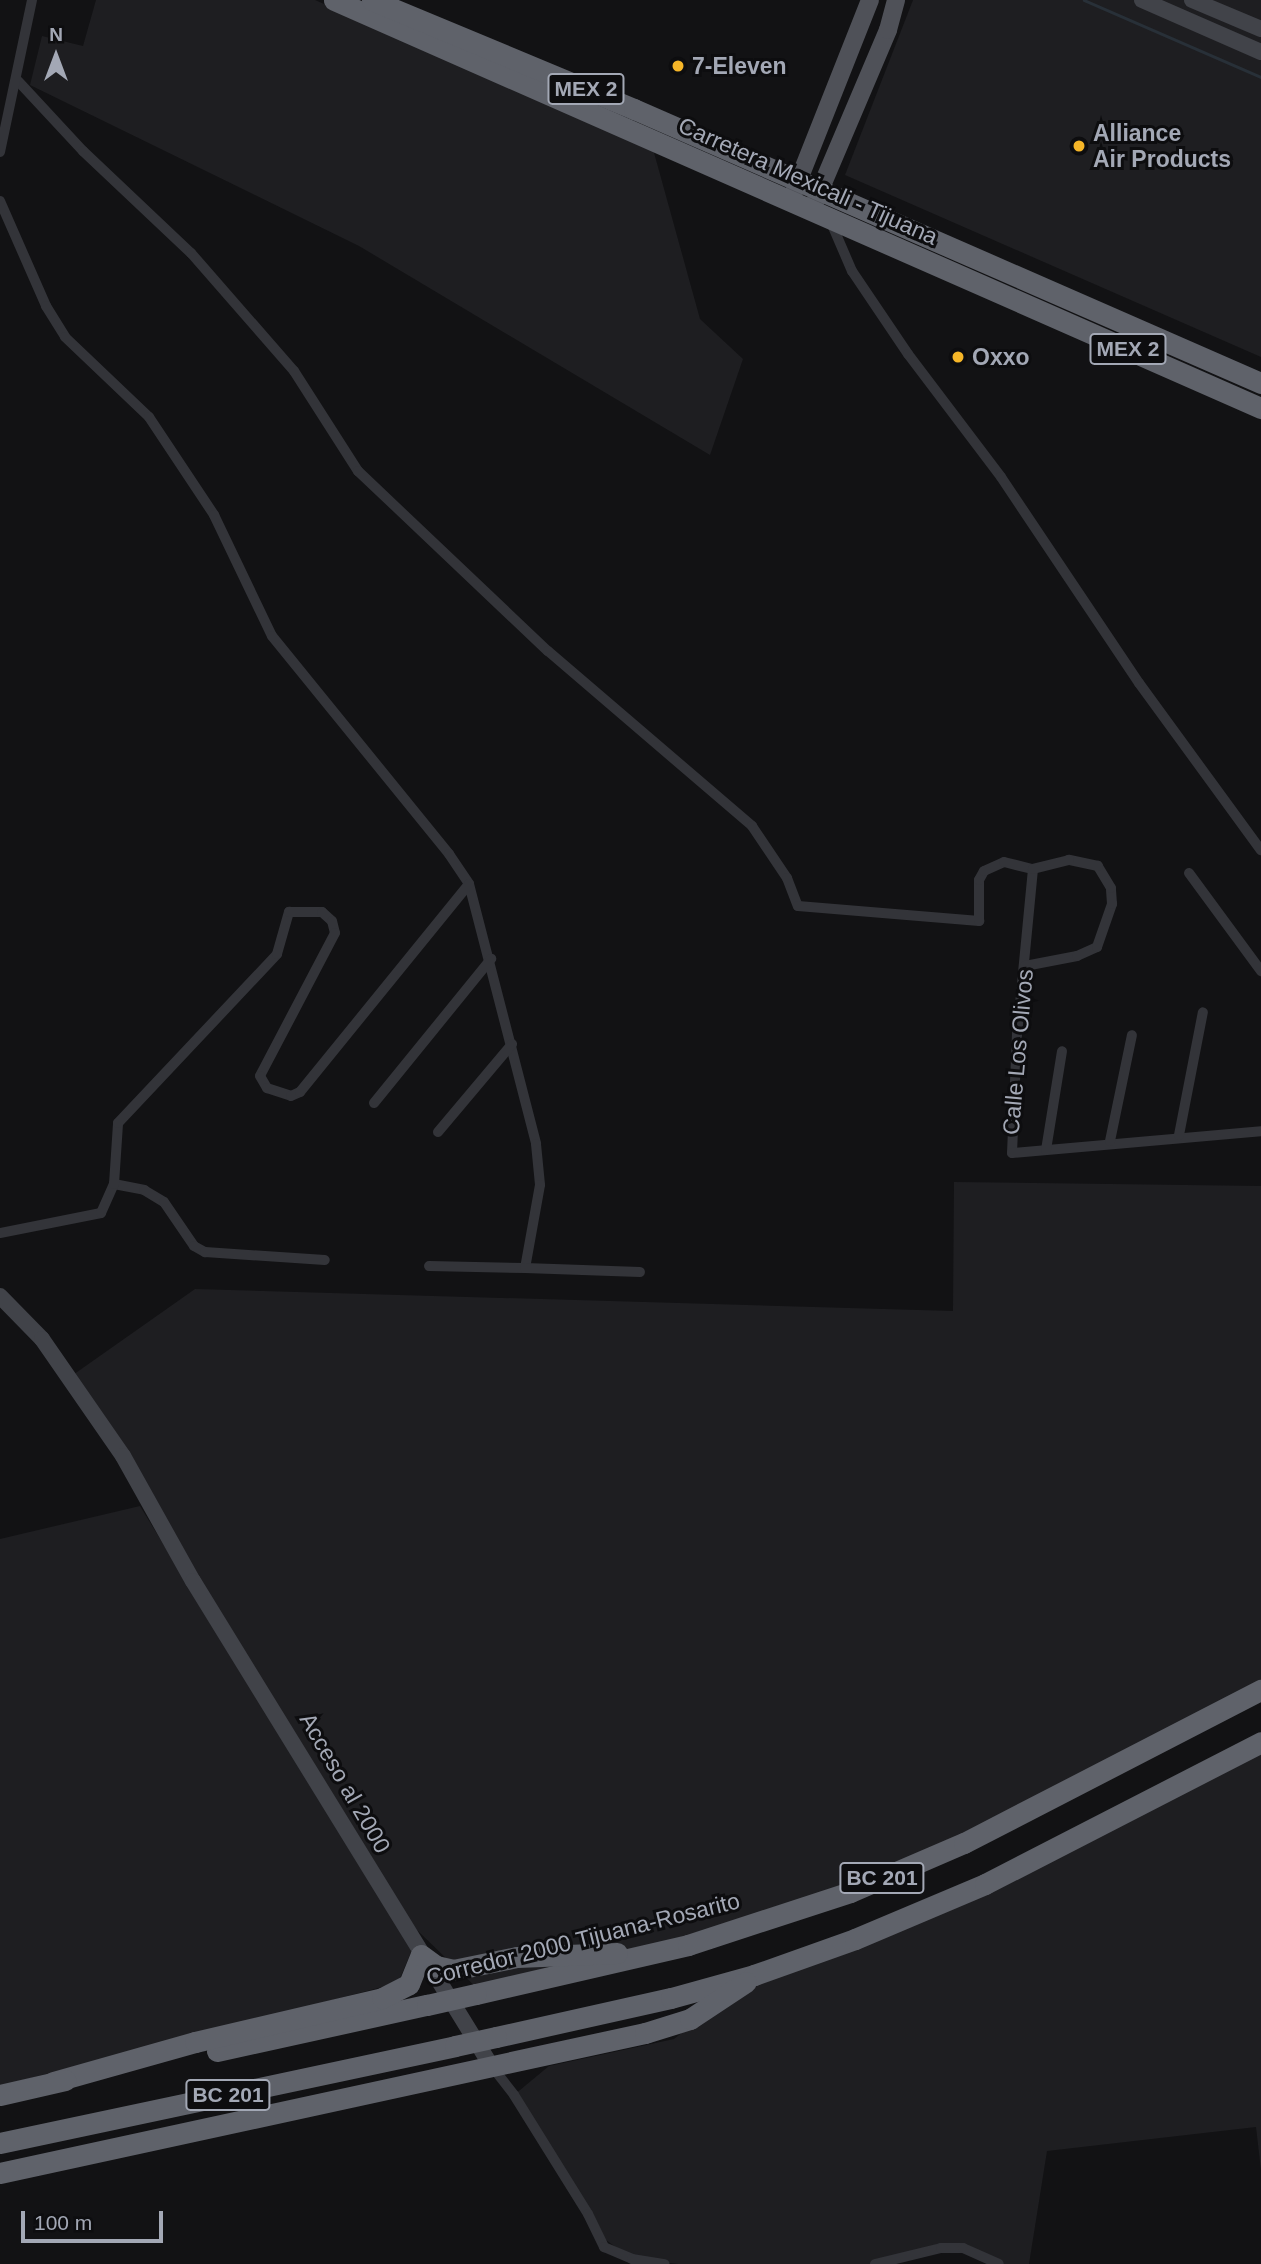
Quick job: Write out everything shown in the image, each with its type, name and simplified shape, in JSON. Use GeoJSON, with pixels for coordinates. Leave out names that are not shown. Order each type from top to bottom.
{"type":"FeatureCollection","features":[{"type":"Feature","properties":{"kind":"highway","name":"Carretera Mexicali - Tijuana"},"geometry":{"type":"LineString","coordinates":[[334,0],[1261,408]]}},
{"type":"Feature","properties":{"kind":"highway","name":"Carretera Mexicali - Tijuana"},"geometry":{"type":"LineString","coordinates":[[372,0],[798,181],[1261,383]]}},
{"type":"Feature","properties":{"kind":"highway","name":"Corredor 2000 Tijuana-Rosarito"},"geometry":{"type":"LineString","coordinates":[[0,2095],[476,1994],[711,1938],[850,1892],[964,1843],[1261,1690]]}},
{"type":"Feature","properties":{"kind":"highway","name":"BC 201"},"geometry":{"type":"LineString","coordinates":[[9,2141],[496,2037],[754,1975],[985,1884],[1261,1742]]}},
{"type":"Feature","properties":{"kind":"highway"},"geometry":{"type":"LineString","coordinates":[[53,2082],[382,1998],[409,1984],[421,1955],[436,1966],[453,1970],[517,1957],[643,1954]]}},
{"type":"Feature","properties":{"kind":"highway"},"geometry":{"type":"LineString","coordinates":[[0,2173],[489,2064],[673,2026],[718,2002],[754,1975]]}},
{"type":"Feature","properties":{"kind":"highway"},"geometry":{"type":"LineString","coordinates":[[158,2110],[190,2132]]}},
{"type":"Feature","properties":{"kind":"highway"},"geometry":{"type":"LineString","coordinates":[[0,2158],[9,2141]]}},
{"type":"Feature","properties":{"kind":"main road"},"geometry":{"type":"LineString","coordinates":[[790,202],[870,0]]}},
{"type":"Feature","properties":{"kind":"main road"},"geometry":{"type":"LineString","coordinates":[[820,216],[820,191],[888,30],[896,0]]}},
{"type":"Feature","properties":{"kind":"street"},"geometry":{"type":"LineString","coordinates":[[0,152],[18,81],[32,0]]}},
{"type":"Feature","properties":{"kind":"street"},"geometry":{"type":"LineString","coordinates":[[1142,0],[1261,52]]}},
{"type":"Feature","properties":{"kind":"street"},"geometry":{"type":"LineString","coordinates":[[1192,0],[1261,29]]}},
{"type":"Feature","properties":{"kind":"street"},"geometry":{"type":"LineString","coordinates":[[18,81],[83,151],[191,253],[294,371],[358,471],[548,651],[752,826],[787,878],[798,906],[979,921],[979,880],[984,871],[1004,862],[1033,869],[1069,860],[1091,863],[1107,879],[1112,904],[1097,947],[1077,956],[1024,966]]}},
{"type":"Feature","properties":{"kind":"street"},"geometry":{"type":"LineString","coordinates":[[0,201],[36,287],[65,337],[149,417],[220,527],[272,636],[449,854],[469,884],[491,959],[540,1169],[525,1268]]}},
{"type":"Feature","properties":{"kind":"street"},"geometry":{"type":"LineString","coordinates":[[820,216],[852,271],[908,354],[1001,477],[1139,683],[1261,850]]}},
{"type":"Feature","properties":{"kind":"street","name":"Calle Los Olivos"},"geometry":{"type":"LineString","coordinates":[[1033,869],[1010,1150],[1017,1154],[1110,1141],[1261,1131]]}},
{"type":"Feature","properties":{"kind":"street"},"geometry":{"type":"LineString","coordinates":[[1189,873],[1261,971]]}},
{"type":"Feature","properties":{"kind":"street"},"geometry":{"type":"LineString","coordinates":[[0,1233],[101,1213],[114,1184],[118,1123],[205,1025],[277,954],[289,912],[295,909],[328,914],[335,933],[260,1076],[267,1088],[291,1096],[300,1092],[469,884]]}},
{"type":"Feature","properties":{"kind":"street"},"geometry":{"type":"LineString","coordinates":[[374,1102],[491,959]]}},
{"type":"Feature","properties":{"kind":"street"},"geometry":{"type":"LineString","coordinates":[[1179,1135],[1203,1012]]}},
{"type":"Feature","properties":{"kind":"street"},"geometry":{"type":"LineString","coordinates":[[1110,1141],[1132,1035]]}},
{"type":"Feature","properties":{"kind":"street"},"geometry":{"type":"LineString","coordinates":[[438,1132],[512,1044]]}},
{"type":"Feature","properties":{"kind":"street"},"geometry":{"type":"LineString","coordinates":[[1046,1150],[1062,1051]]}},
{"type":"Feature","properties":{"kind":"street"},"geometry":{"type":"LineString","coordinates":[[114,1184],[144,1191],[164,1202],[194,1246],[205,1252],[326,1260]]}},
{"type":"Feature","properties":{"kind":"street"},"geometry":{"type":"LineString","coordinates":[[429,1266],[640,1272]]}},
{"type":"Feature","properties":{"kind":"street","name":"Acceso al 2000"},"geometry":{"type":"LineString","coordinates":[[0,1296],[42,1339],[115,1445],[421,1955],[489,2064],[561,2171],[604,2247],[632,2259],[665,2264]]}},
{"type":"Feature","properties":{"kind":"street"},"geometry":{"type":"LineString","coordinates":[[875,2264],[941,2248],[963,2248],[999,2264]]}},
{"type":"Feature","properties":{"kind":"shaded area"},"geometry":{"type":"Polygon","coordinates":[[[96,0],[315,0],[653,149],[700,319],[743,359],[710,455],[359,246],[30,85],[42,36],[83,46],[96,0]]]}},
{"type":"Feature","properties":{"kind":"shaded area"},"geometry":{"type":"Polygon","coordinates":[[[913,0],[1261,0],[1261,357],[845,175],[913,0]]]}},
{"type":"Feature","properties":{"kind":"shaded area"},"geometry":{"type":"Polygon","coordinates":[[[954,1182],[1261,1186],[1261,1690],[964,1843],[688,1945],[482,1993],[388,1902],[70,1377],[195,1289],[953,1311],[954,1182]]]}},
{"type":"Feature","properties":{"kind":"shaded area"},"geometry":{"type":"Polygon","coordinates":[[[140,1506],[412,1950],[398,1983],[0,2086],[0,1539],[140,1506]]]}},
{"type":"Feature","properties":{"kind":"shaded area"},"geometry":{"type":"Polygon","coordinates":[[[1261,1742],[1261,2170],[1256,2127],[1047,2151],[1029,2264],[999,2264],[963,2248],[876,2264],[678,2264],[632,2259],[595,2232],[514,2095],[549,2066],[674,2039],[754,1975],[985,1884],[1261,1742]]]}},
{"type":"Feature","properties":{"kind":"waterway"},"geometry":{"type":"LineString","coordinates":[[1084,0],[1261,77]]}},
{"type":"Feature","properties":{"kind":"place","name":"7-Eleven"},"geometry":{"type":"Point","coordinates":[678,66]}},
{"type":"Feature","properties":{"kind":"place","name":"Alliance Air Products"},"geometry":{"type":"Point","coordinates":[1079,146]}},
{"type":"Feature","properties":{"kind":"place","name":"Oxxo"},"geometry":{"type":"Point","coordinates":[958,357]}}]}
